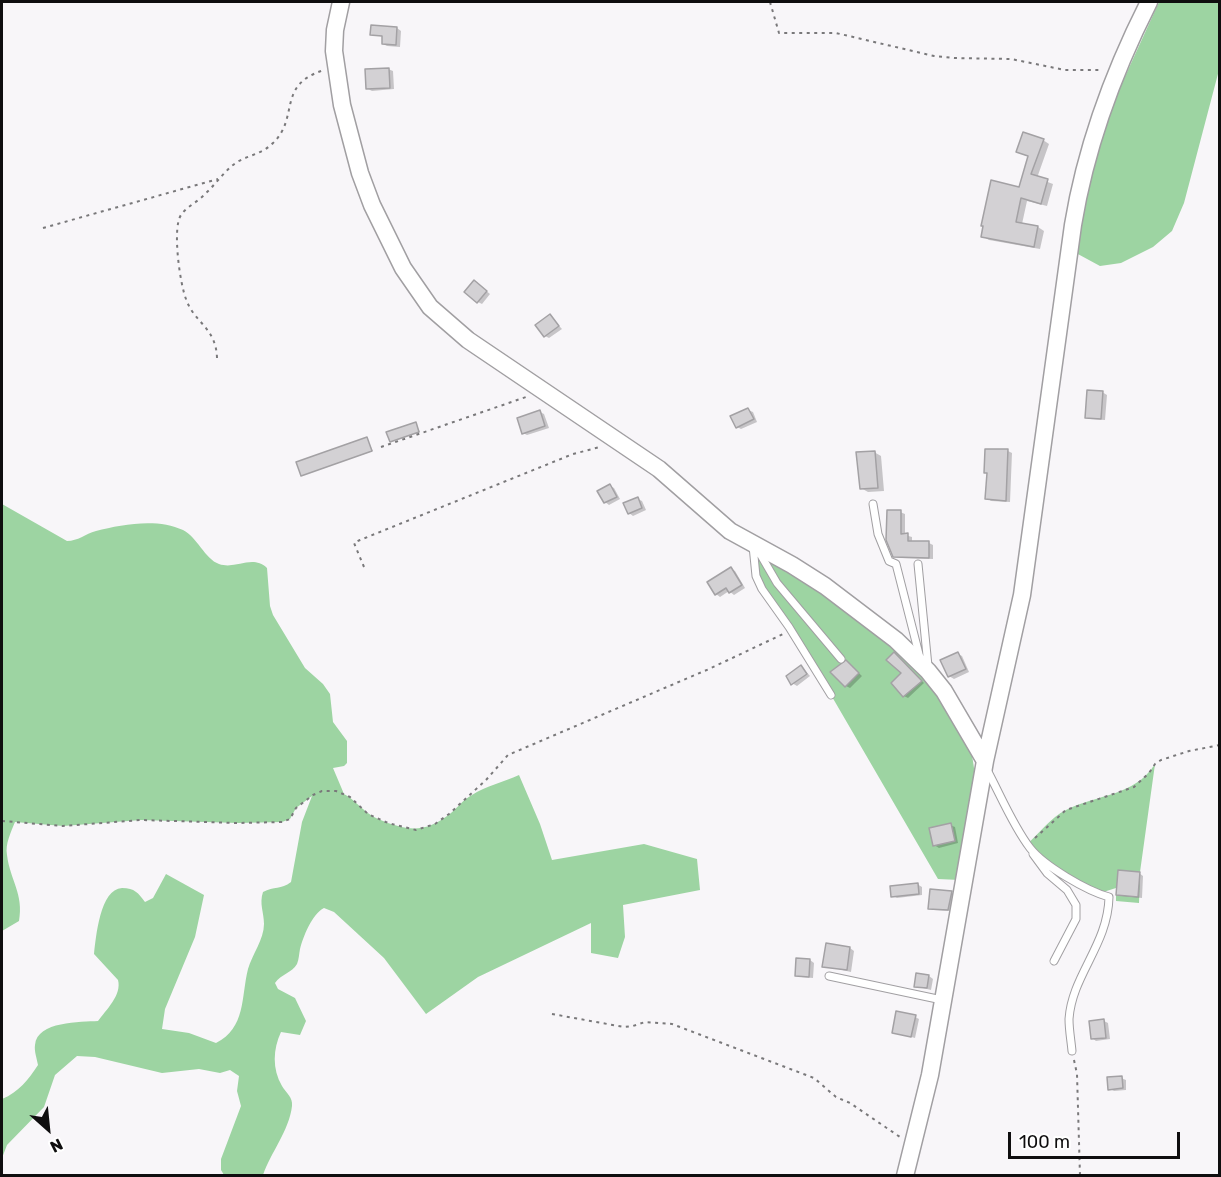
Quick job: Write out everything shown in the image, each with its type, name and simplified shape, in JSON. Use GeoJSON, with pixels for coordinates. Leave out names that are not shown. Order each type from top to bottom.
{"type":"FeatureCollection","features":[{"type":"Feature","properties":{"kind":"street"},"geometry":{"type":"LineString","coordinates":[[341,2],[335,30],[336,68],[342,105],[365,188],[389,242],[415,288],[430,307],[459,333],[659,469],[730,531],[801,571],[848,603],[925,667],[944,691],[985,764]]}},
{"type":"Feature","properties":{"kind":"street"},"geometry":{"type":"LineString","coordinates":[[905,1176],[930,1075],[945,1001],[985,764],[1022,596],[1074,219],[1085,165],[1097,121],[1117,70],[1149,2]]}},
{"type":"Feature","properties":{"kind":"lane"},"geometry":{"type":"LineString","coordinates":[[873,504],[881,546],[889,561],[896,564],[925,667]]}},
{"type":"Feature","properties":{"kind":"lane"},"geometry":{"type":"LineString","coordinates":[[754,545],[756,576],[762,589],[789,627],[831,695]]}},
{"type":"Feature","properties":{"kind":"lane"},"geometry":{"type":"LineString","coordinates":[[754,545],[777,583],[841,659]]}},
{"type":"Feature","properties":{"kind":"lane"},"geometry":{"type":"LineString","coordinates":[[918,564],[925,667]]}},
{"type":"Feature","properties":{"kind":"lane"},"geometry":{"type":"LineString","coordinates":[[985,764],[1041,867],[1067,890],[1076,905],[1076,919],[1054,961]]}},
{"type":"Feature","properties":{"kind":"lane"},"geometry":{"type":"LineString","coordinates":[[1027,844],[1036,855],[1075,882],[1097,894],[1109,897],[1105,927],[1078,985],[1072,1004],[1069,1031],[1072,1051]]}},
{"type":"Feature","properties":{"kind":"lane"},"geometry":{"type":"LineString","coordinates":[[829,976],[945,1001]]}},
{"type":"Feature","properties":{"kind":"path"},"geometry":{"type":"LineString","coordinates":[[770,2],[779,33],[836,33],[934,56],[1011,59],[1078,72],[1117,70]]}},
{"type":"Feature","properties":{"kind":"path"},"geometry":{"type":"LineString","coordinates":[[217,358],[213,339],[186,302],[176,227],[179,216],[206,194],[222,174],[244,158],[260,153],[272,145],[282,134],[290,101],[301,82],[322,70],[336,68]]}},
{"type":"Feature","properties":{"kind":"path"},"geometry":{"type":"LineString","coordinates":[[43,228],[218,179]]}},
{"type":"Feature","properties":{"kind":"path"},"geometry":{"type":"LineString","coordinates":[[381,447],[542,391]]}},
{"type":"Feature","properties":{"kind":"path"},"geometry":{"type":"LineString","coordinates":[[364,567],[354,543],[360,540],[573,454],[597,447],[608,447]]}},
{"type":"Feature","properties":{"kind":"path"},"geometry":{"type":"LineString","coordinates":[[2,821],[63,826],[141,819],[238,823],[282,822],[290,819],[296,808],[313,795],[322,791],[336,790],[350,797],[368,814],[378,819],[406,828],[425,829],[449,814],[486,780],[508,755],[774,640],[789,627]]}},
{"type":"Feature","properties":{"kind":"path"},"geometry":{"type":"LineString","coordinates":[[1027,844],[1066,810],[1134,787],[1161,760],[1189,751],[1220,745]]}},
{"type":"Feature","properties":{"kind":"path"},"geometry":{"type":"LineString","coordinates":[[552,1014],[624,1027],[652,1022],[672,1024],[814,1078],[836,1097],[850,1103],[913,1145]]}},
{"type":"Feature","properties":{"kind":"path"},"geometry":{"type":"LineString","coordinates":[[1072,1051],[1077,1074],[1080,1176]]}},
{"type":"Feature","properties":{"kind":"green space"},"geometry":{"type":"Polygon","coordinates":[[[1159,2],[1217,2],[1220,6],[1219,70],[1184,203],[1172,231],[1153,247],[1121,263],[1100,266],[1076,253],[1098,148],[1117,94],[1159,2]]]}},
{"type":"Feature","properties":{"kind":"green space"},"geometry":{"type":"Polygon","coordinates":[[[2,504],[67,541],[117,526],[140,523],[163,524],[188,533],[209,558],[219,564],[256,562],[267,568],[270,606],[273,615],[305,668],[323,684],[330,694],[333,722],[347,741],[347,763],[344,766],[333,768],[344,794],[373,816],[407,828],[424,827],[442,820],[477,792],[519,775],[540,824],[552,860],[644,844],[697,859],[700,890],[623,905],[625,937],[618,958],[591,953],[591,923],[478,977],[426,1014],[384,958],[334,912],[324,908],[309,926],[301,944],[297,964],[275,983],[278,989],[295,998],[306,1021],[300,1035],[281,1032],[276,1045],[276,1073],[292,1106],[284,1133],[263,1175],[224,1175],[221,1170],[221,1159],[241,1106],[237,1091],[239,1076],[230,1070],[220,1073],[199,1069],[162,1073],[95,1057],[77,1056],[55,1075],[44,1107],[7,1145],[2,1158],[2,1099],[23,1085],[38,1065],[35,1047],[38,1037],[43,1031],[61,1024],[98,1021],[116,997],[118,980],[94,954],[100,915],[109,896],[115,890],[126,888],[133,890],[145,902],[153,898],[166,874],[204,895],[195,937],[165,1009],[162,1029],[189,1033],[216,1043],[233,1029],[241,1011],[248,969],[263,930],[261,900],[263,892],[291,882],[302,822],[312,796],[296,808],[290,819],[282,822],[141,820],[63,826],[15,822],[7,851],[20,903],[19,921],[2,931],[2,504]]]}},
{"type":"Feature","properties":{"kind":"green space"},"geometry":{"type":"Polygon","coordinates":[[[754,558],[780,564],[817,588],[891,645],[915,667],[935,691],[972,755],[974,768],[974,785],[960,880],[938,879],[831,695],[762,589],[754,558]]]}},
{"type":"Feature","properties":{"kind":"green space"},"geometry":{"type":"Polygon","coordinates":[[[1155,764],[1140,872],[1139,903],[1116,901],[1116,888],[1097,894],[1036,855],[1027,844],[1061,813],[1126,789],[1137,783],[1155,764]]]}},
{"type":"Feature","properties":{"kind":"building"},"geometry":{"type":"Polygon","coordinates":[[[371,25],[397,27],[396,45],[382,44],[382,36],[370,35],[371,25]]]}},
{"type":"Feature","properties":{"kind":"building"},"geometry":{"type":"Polygon","coordinates":[[[389,68],[390,88],[366,89],[365,69],[389,68]]]}},
{"type":"Feature","properties":{"kind":"building"},"geometry":{"type":"Polygon","coordinates":[[[1023,132],[1044,139],[1031,174],[1048,179],[1041,204],[1021,198],[1016,222],[1038,226],[1034,247],[981,237],[983,226],[981,226],[991,180],[1019,187],[1028,156],[1016,152],[1023,132]]]}},
{"type":"Feature","properties":{"kind":"building"},"geometry":{"type":"Polygon","coordinates":[[[474,280],[487,291],[477,303],[464,292],[474,280]]]}},
{"type":"Feature","properties":{"kind":"building"},"geometry":{"type":"Polygon","coordinates":[[[550,314],[559,326],[544,337],[535,325],[550,314]]]}},
{"type":"Feature","properties":{"kind":"building"},"geometry":{"type":"Polygon","coordinates":[[[1087,390],[1103,391],[1101,419],[1085,418],[1087,390]]]}},
{"type":"Feature","properties":{"kind":"building"},"geometry":{"type":"Polygon","coordinates":[[[748,408],[754,419],[736,428],[730,416],[748,408]]]}},
{"type":"Feature","properties":{"kind":"building"},"geometry":{"type":"Polygon","coordinates":[[[540,410],[545,426],[522,434],[517,418],[540,410]]]}},
{"type":"Feature","properties":{"kind":"building"},"geometry":{"type":"Polygon","coordinates":[[[416,422],[419,432],[390,442],[386,432],[416,422]]]}},
{"type":"Feature","properties":{"kind":"building"},"geometry":{"type":"Polygon","coordinates":[[[367,437],[372,451],[301,476],[296,462],[367,437]]]}},
{"type":"Feature","properties":{"kind":"building"},"geometry":{"type":"Polygon","coordinates":[[[985,449],[1008,449],[1006,501],[985,499],[987,473],[984,473],[985,449]]]}},
{"type":"Feature","properties":{"kind":"building"},"geometry":{"type":"Polygon","coordinates":[[[875,451],[878,488],[860,489],[856,452],[875,451]]]}},
{"type":"Feature","properties":{"kind":"building"},"geometry":{"type":"Polygon","coordinates":[[[610,484],[617,497],[604,503],[597,491],[610,484]]]}},
{"type":"Feature","properties":{"kind":"building"},"geometry":{"type":"Polygon","coordinates":[[[638,497],[642,508],[628,514],[623,503],[638,497]]]}},
{"type":"Feature","properties":{"kind":"building"},"geometry":{"type":"Polygon","coordinates":[[[887,510],[901,510],[901,534],[908,533],[908,541],[929,541],[929,558],[893,557],[886,540],[887,510]]]}},
{"type":"Feature","properties":{"kind":"building"},"geometry":{"type":"Polygon","coordinates":[[[731,567],[742,585],[729,593],[726,588],[715,595],[707,582],[731,567]]]}},
{"type":"Feature","properties":{"kind":"building"},"geometry":{"type":"Polygon","coordinates":[[[894,652],[922,681],[903,697],[891,683],[901,673],[886,660],[894,652]]]}},
{"type":"Feature","properties":{"kind":"building"},"geometry":{"type":"Polygon","coordinates":[[[958,652],[966,669],[948,677],[940,660],[958,652]]]}},
{"type":"Feature","properties":{"kind":"building"},"geometry":{"type":"Polygon","coordinates":[[[846,660],[859,673],[845,687],[830,672],[846,660]]]}},
{"type":"Feature","properties":{"kind":"building"},"geometry":{"type":"Polygon","coordinates":[[[801,665],[807,674],[791,685],[786,676],[801,665]]]}},
{"type":"Feature","properties":{"kind":"building"},"geometry":{"type":"Polygon","coordinates":[[[951,823],[955,841],[933,846],[929,828],[951,823]]]}},
{"type":"Feature","properties":{"kind":"building"},"geometry":{"type":"Polygon","coordinates":[[[1118,870],[1140,872],[1138,897],[1116,895],[1118,870]]]}},
{"type":"Feature","properties":{"kind":"building"},"geometry":{"type":"Polygon","coordinates":[[[918,883],[919,894],[891,897],[890,886],[918,883]]]}},
{"type":"Feature","properties":{"kind":"building"},"geometry":{"type":"Polygon","coordinates":[[[930,889],[952,891],[948,910],[928,909],[930,889]]]}},
{"type":"Feature","properties":{"kind":"building"},"geometry":{"type":"Polygon","coordinates":[[[826,943],[850,947],[847,970],[822,967],[826,943]]]}},
{"type":"Feature","properties":{"kind":"building"},"geometry":{"type":"Polygon","coordinates":[[[796,958],[810,959],[809,977],[795,976],[796,958]]]}},
{"type":"Feature","properties":{"kind":"building"},"geometry":{"type":"Polygon","coordinates":[[[916,973],[929,975],[927,988],[914,987],[916,973]]]}},
{"type":"Feature","properties":{"kind":"building"},"geometry":{"type":"Polygon","coordinates":[[[896,1011],[916,1015],[911,1037],[892,1033],[896,1011]]]}},
{"type":"Feature","properties":{"kind":"building"},"geometry":{"type":"Polygon","coordinates":[[[1104,1019],[1106,1038],[1091,1039],[1089,1021],[1104,1019]]]}},
{"type":"Feature","properties":{"kind":"building"},"geometry":{"type":"Polygon","coordinates":[[[1122,1076],[1123,1088],[1108,1090],[1107,1077],[1122,1076]]]}}]}
